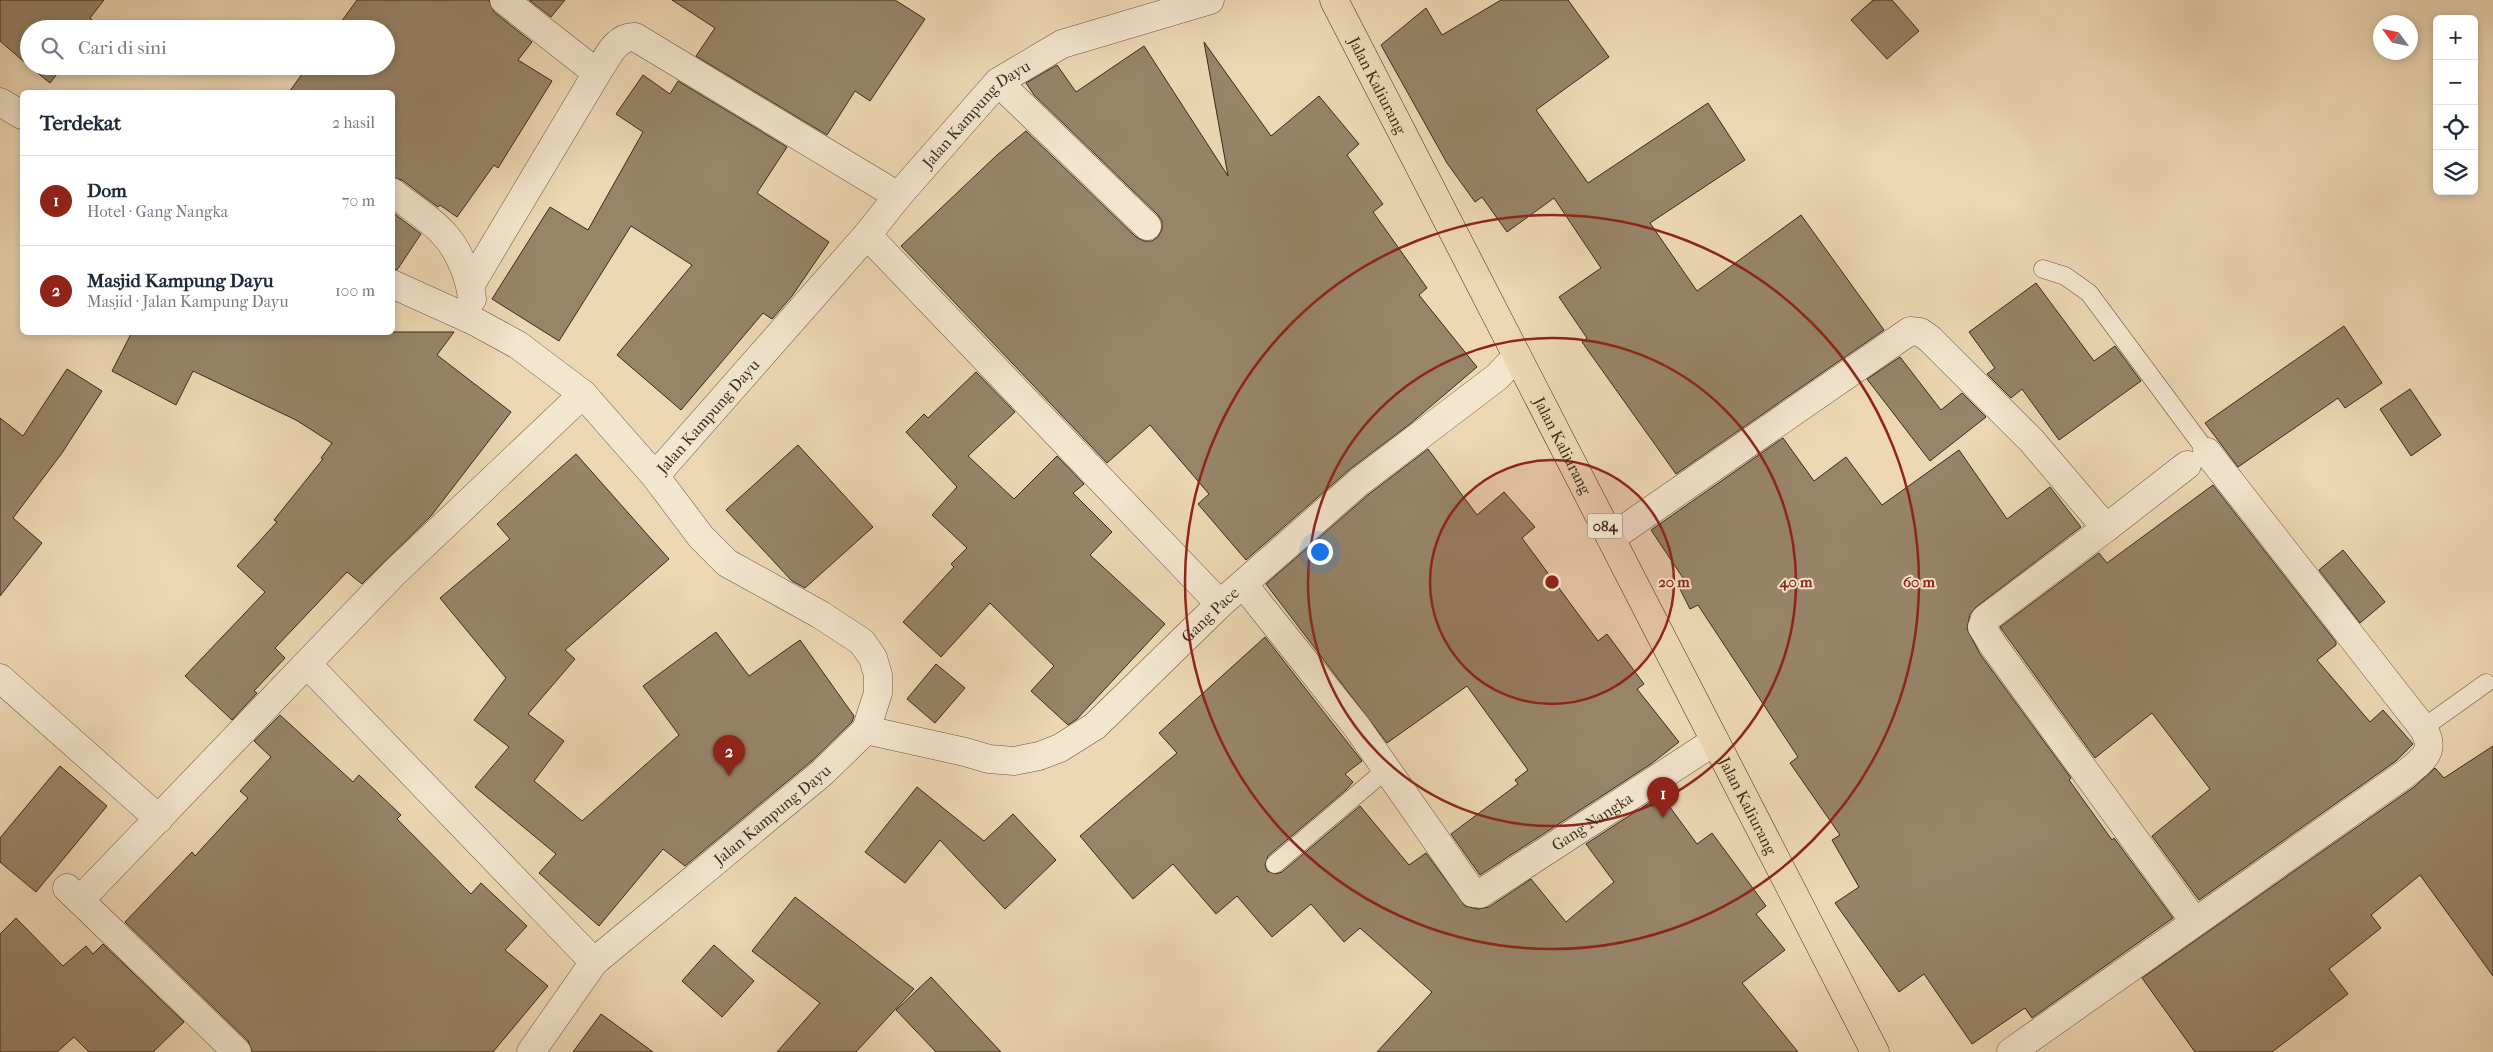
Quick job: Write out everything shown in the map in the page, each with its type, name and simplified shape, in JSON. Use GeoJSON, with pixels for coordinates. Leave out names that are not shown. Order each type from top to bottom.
{"type":"FeatureCollection","features":[{"type":"Feature","properties":{"kind":"main road","name":"Jalan Kaliurang"},"geometry":{"type":"LineString","coordinates":[[1334,0],[1875,1052]]}},
{"type":"Feature","properties":{"kind":"street"},"geometry":{"type":"LineString","coordinates":[[504,0],[597,73]]}},
{"type":"Feature","properties":{"kind":"street","name":"Jalan Kampung Dayu"},"geometry":{"type":"LineString","coordinates":[[531,1052],[594,962],[823,772],[866,730],[878,692],[878,675],[873,658],[862,642],[821,615],[727,563],[701,537],[655,476],[867,235],[898,196],[998,82],[1062,44],[1210,0]]}},
{"type":"Feature","properties":{"kind":"street"},"geometry":{"type":"LineString","coordinates":[[471,284],[597,73],[617,43],[624,39],[635,38],[898,196]]}},
{"type":"Feature","properties":{"kind":"street"},"geometry":{"type":"LineString","coordinates":[[998,82],[1146,226]]}},
{"type":"Feature","properties":{"kind":"street"},"geometry":{"type":"LineString","coordinates":[[0,102],[20,114]]}},
{"type":"Feature","properties":{"kind":"street"},"geometry":{"type":"LineString","coordinates":[[395,194],[443,232],[471,284],[474,321]]}},
{"type":"Feature","properties":{"kind":"street"},"geometry":{"type":"LineString","coordinates":[[867,235],[1220,604]]}},
{"type":"Feature","properties":{"kind":"street"},"geometry":{"type":"LineString","coordinates":[[395,285],[474,321],[518,345],[583,394],[655,476]]}},
{"type":"Feature","properties":{"kind":"street"},"geometry":{"type":"LineString","coordinates":[[1611,538],[1910,331],[1920,332],[1930,339],[2031,440],[2106,528]]}},
{"type":"Feature","properties":{"kind":"street","name":"Gang Pace"},"geometry":{"type":"LineString","coordinates":[[866,730],[989,759],[1014,761],[1039,756],[1060,748],[1095,726],[1127,692],[1220,604],[1359,482],[1482,389],[1517,356]]}},
{"type":"Feature","properties":{"kind":"street"},"geometry":{"type":"LineString","coordinates":[[237,1052],[74,894],[159,819],[394,573],[583,394]]}},
{"type":"Feature","properties":{"kind":"street"},"geometry":{"type":"LineString","coordinates":[[2011,1052],[2195,922],[2419,763],[2428,752],[2430,739],[2423,728],[2197,458],[1985,618],[1982,627],[1993,645],[2195,922]]}},
{"type":"Feature","properties":{"kind":"street"},"geometry":{"type":"LineString","coordinates":[[1243,584],[1329,690],[1388,769]]}},
{"type":"Feature","properties":{"kind":"street"},"geometry":{"type":"LineString","coordinates":[[308,665],[594,962]]}},
{"type":"Feature","properties":{"kind":"street"},"geometry":{"type":"LineString","coordinates":[[0,678],[159,819]]}},
{"type":"Feature","properties":{"kind":"street","name":"Gang Nangka"},"geometry":{"type":"LineString","coordinates":[[1388,769],[1466,886],[1473,893],[1480,894],[1715,741]]}},
{"type":"Feature","properties":{"kind":"lane"},"geometry":{"type":"LineString","coordinates":[[2043,269],[2065,276],[2089,293],[2197,458]]}},
{"type":"Feature","properties":{"kind":"lane"},"geometry":{"type":"LineString","coordinates":[[2423,728],[2486,683]]}},
{"type":"Feature","properties":{"kind":"lane"},"geometry":{"type":"LineString","coordinates":[[1275,864],[1388,769]]}},
{"type":"Feature","properties":{"kind":"building"},"geometry":{"type":"Polygon","coordinates":[[[0,0],[104,0],[90,18],[92,20],[20,20],[20,58],[0,41],[0,0]]]}},
{"type":"Feature","properties":{"kind":"building"},"geometry":{"type":"Polygon","coordinates":[[[357,0],[489,0],[494,12],[532,42],[518,60],[552,81],[498,168],[494,165],[457,217],[440,205],[438,207],[402,180],[395,178],[395,90],[290,90],[301,75],[395,75],[395,20],[343,20],[357,0]]]}},
{"type":"Feature","properties":{"kind":"building"},"geometry":{"type":"Polygon","coordinates":[[[529,0],[565,0],[551,17],[529,0]]]}},
{"type":"Feature","properties":{"kind":"building"},"geometry":{"type":"Polygon","coordinates":[[[672,0],[895,0],[925,19],[870,101],[855,91],[827,135],[696,56],[715,28],[672,0]]]}},
{"type":"Feature","properties":{"kind":"building"},"geometry":{"type":"Polygon","coordinates":[[[1501,0],[1568,0],[1609,57],[1536,110],[1588,183],[1708,103],[1745,160],[1650,223],[1697,291],[1801,215],[1884,330],[1676,474],[1582,342],[1587,338],[1559,297],[1601,268],[1554,198],[1507,232],[1482,197],[1475,202],[1447,163],[1381,45],[1426,8],[1442,35],[1501,0]]]}},
{"type":"Feature","properties":{"kind":"building"},"geometry":{"type":"Polygon","coordinates":[[[1873,0],[1892,0],[1919,31],[1887,59],[1851,20],[1873,0]]]}},
{"type":"Feature","properties":{"kind":"building"},"geometry":{"type":"Polygon","coordinates":[[[1204,42],[1271,136],[1319,96],[1359,144],[1347,155],[1383,204],[1373,212],[1427,288],[1419,295],[1477,367],[1410,424],[1349,470],[1246,560],[1198,504],[1209,494],[1150,425],[1107,463],[901,246],[997,155],[1026,131],[1136,237],[1144,241],[1152,241],[1158,237],[1162,229],[1162,221],[1158,215],[1034,95],[1026,83],[1057,65],[1076,92],[1144,46],[1228,176],[1204,42]]]}},
{"type":"Feature","properties":{"kind":"building"},"geometry":{"type":"Polygon","coordinates":[[[40,75],[56,75],[50,83],[40,75]]]}},
{"type":"Feature","properties":{"kind":"building"},"geometry":{"type":"Polygon","coordinates":[[[643,75],[670,94],[678,81],[787,147],[757,193],[829,242],[792,296],[772,319],[763,313],[681,410],[617,355],[692,265],[631,226],[559,341],[492,299],[550,207],[588,230],[643,132],[616,114],[643,75]]]}},
{"type":"Feature","properties":{"kind":"building"},"geometry":{"type":"Polygon","coordinates":[[[395,214],[421,234],[397,270],[395,270],[395,214]]]}},
{"type":"Feature","properties":{"kind":"building"},"geometry":{"type":"Polygon","coordinates":[[[2036,283],[2094,361],[2115,346],[2141,381],[2059,440],[2022,389],[2011,398],[1987,374],[1995,368],[1969,332],[2036,283]]]}},
{"type":"Feature","properties":{"kind":"building"},"geometry":{"type":"Polygon","coordinates":[[[2344,326],[2382,383],[2345,408],[2338,398],[2238,467],[2205,423],[2344,326]]]}},
{"type":"Feature","properties":{"kind":"building"},"geometry":{"type":"Polygon","coordinates":[[[395,332],[454,332],[437,355],[511,412],[431,516],[362,584],[347,572],[275,648],[285,658],[254,691],[257,693],[232,720],[185,676],[265,592],[237,566],[277,522],[274,520],[323,459],[321,458],[332,443],[296,420],[193,371],[176,405],[112,371],[130,335],[395,335],[395,332]]]}},
{"type":"Feature","properties":{"kind":"building"},"geometry":{"type":"Polygon","coordinates":[[[1900,357],[1941,410],[1962,393],[1986,417],[1930,461],[1867,379],[1900,357]]]}},
{"type":"Feature","properties":{"kind":"building"},"geometry":{"type":"Polygon","coordinates":[[[67,369],[102,391],[62,453],[13,518],[42,543],[0,596],[0,418],[23,436],[67,369]]]}},
{"type":"Feature","properties":{"kind":"building"},"geometry":{"type":"Polygon","coordinates":[[[976,372],[1015,412],[968,456],[1014,499],[1057,456],[1084,484],[1073,493],[1112,532],[1090,555],[1165,624],[1077,719],[1068,725],[1031,691],[1054,666],[990,603],[941,657],[903,622],[954,567],[951,564],[967,548],[932,515],[957,487],[906,432],[924,414],[928,418],[976,372]]]}},
{"type":"Feature","properties":{"kind":"building"},"geometry":{"type":"Polygon","coordinates":[[[2410,389],[2441,435],[2411,456],[2380,409],[2410,389]]]}},
{"type":"Feature","properties":{"kind":"building"},"geometry":{"type":"Polygon","coordinates":[[[1783,438],[1814,481],[1846,457],[1882,505],[1959,450],[2007,519],[2050,487],[2081,527],[1976,607],[1970,614],[1967,629],[1980,654],[2071,778],[2069,780],[2112,840],[2114,838],[2173,918],[2032,1018],[2025,1008],[1972,1044],[1924,974],[1899,992],[1835,903],[1859,887],[1832,840],[1840,835],[1790,763],[1798,757],[1698,605],[1690,609],[1676,581],[1683,578],[1651,530],[1783,438]]]}},
{"type":"Feature","properties":{"kind":"building"},"geometry":{"type":"Polygon","coordinates":[[[798,445],[873,527],[805,588],[792,581],[726,510],[798,445]]]}},
{"type":"Feature","properties":{"kind":"building"},"geometry":{"type":"Polygon","coordinates":[[[1428,449],[1477,515],[1504,492],[1535,527],[1522,538],[1598,641],[1607,634],[1644,684],[1637,689],[1679,742],[1651,764],[1480,875],[1451,834],[1518,784],[1515,780],[1528,770],[1467,686],[1387,743],[1266,584],[1369,494],[1428,449]]]}},
{"type":"Feature","properties":{"kind":"building"},"geometry":{"type":"Polygon","coordinates":[[[576,454],[669,559],[565,650],[575,659],[528,714],[564,741],[534,781],[582,821],[679,735],[643,686],[716,632],[749,676],[800,640],[854,716],[852,722],[813,760],[685,866],[663,849],[599,926],[539,873],[556,854],[475,787],[509,747],[474,720],[506,678],[440,598],[510,539],[497,524],[576,454]]]}},
{"type":"Feature","properties":{"kind":"building"},"geometry":{"type":"Polygon","coordinates":[[[2213,485],[2336,642],[2336,645],[2317,660],[2370,722],[2383,710],[2413,744],[2396,761],[2199,900],[2152,836],[2210,789],[2152,713],[2095,758],[2000,627],[2099,553],[2107,563],[2213,485]]]}},
{"type":"Feature","properties":{"kind":"building"},"geometry":{"type":"Polygon","coordinates":[[[2343,550],[2385,602],[2360,623],[2319,570],[2343,550]]]}},
{"type":"Feature","properties":{"kind":"building"},"geometry":{"type":"Polygon","coordinates":[[[1265,637],[1362,761],[1345,774],[1353,782],[1346,790],[1268,856],[1265,865],[1267,871],[1276,874],[1282,872],[1360,806],[1409,865],[1426,853],[1465,906],[1478,909],[1489,907],[1531,879],[1566,922],[1614,882],[1586,844],[1661,795],[1697,844],[1712,833],[1766,906],[1756,914],[1785,950],[1742,983],[1798,1052],[1377,1052],[1432,992],[1360,928],[1344,942],[1311,904],[1272,937],[1237,896],[1216,914],[1173,864],[1133,899],[1080,836],[1177,753],[1159,733],[1265,637]]]}},
{"type":"Feature","properties":{"kind":"building"},"geometry":{"type":"Polygon","coordinates":[[[936,664],[965,688],[935,723],[907,699],[936,664]]]}},
{"type":"Feature","properties":{"kind":"building"},"geometry":{"type":"Polygon","coordinates":[[[280,715],[353,782],[359,775],[401,815],[397,819],[471,894],[481,883],[527,926],[505,950],[548,986],[493,1052],[252,1052],[248,1041],[125,922],[192,852],[195,856],[248,798],[240,791],[271,757],[254,741],[280,715]]]}},
{"type":"Feature","properties":{"kind":"building"},"geometry":{"type":"Polygon","coordinates":[[[2493,746],[2493,976],[2420,875],[2371,915],[2381,928],[2329,969],[2348,994],[2272,1052],[2195,1052],[2142,978],[2414,787],[2435,768],[2444,778],[2493,746]]]}},
{"type":"Feature","properties":{"kind":"building"},"geometry":{"type":"Polygon","coordinates":[[[60,766],[107,806],[36,892],[0,862],[0,838],[60,766]]]}},
{"type":"Feature","properties":{"kind":"building"},"geometry":{"type":"Polygon","coordinates":[[[917,787],[984,841],[1013,814],[1056,860],[1005,909],[940,840],[905,883],[865,852],[917,787]]]}},
{"type":"Feature","properties":{"kind":"building"},"geometry":{"type":"Polygon","coordinates":[[[795,897],[914,989],[856,1052],[777,1052],[820,1003],[752,951],[795,897]]]}},
{"type":"Feature","properties":{"kind":"building"},"geometry":{"type":"Polygon","coordinates":[[[16,918],[63,966],[86,946],[93,954],[103,944],[184,1022],[153,1052],[89,1052],[74,1037],[57,1052],[0,1052],[0,934],[16,918]]]}},
{"type":"Feature","properties":{"kind":"building"},"geometry":{"type":"Polygon","coordinates":[[[714,945],[754,981],[722,1017],[682,981],[714,945]]]}},
{"type":"Feature","properties":{"kind":"building"},"geometry":{"type":"Polygon","coordinates":[[[931,977],[1001,1052],[936,1052],[896,1010],[931,977]]]}},
{"type":"Feature","properties":{"kind":"building"},"geometry":{"type":"Polygon","coordinates":[[[601,1014],[653,1052],[573,1052],[601,1014]]]}},
{"type":"Feature","properties":{"kind":"place","name":"Masjid Kampung Dayu"},"geometry":{"type":"Point","coordinates":[729,776]}},
{"type":"Feature","properties":{"kind":"place","name":"Dom"},"geometry":{"type":"Point","coordinates":[1663,818]}}]}
